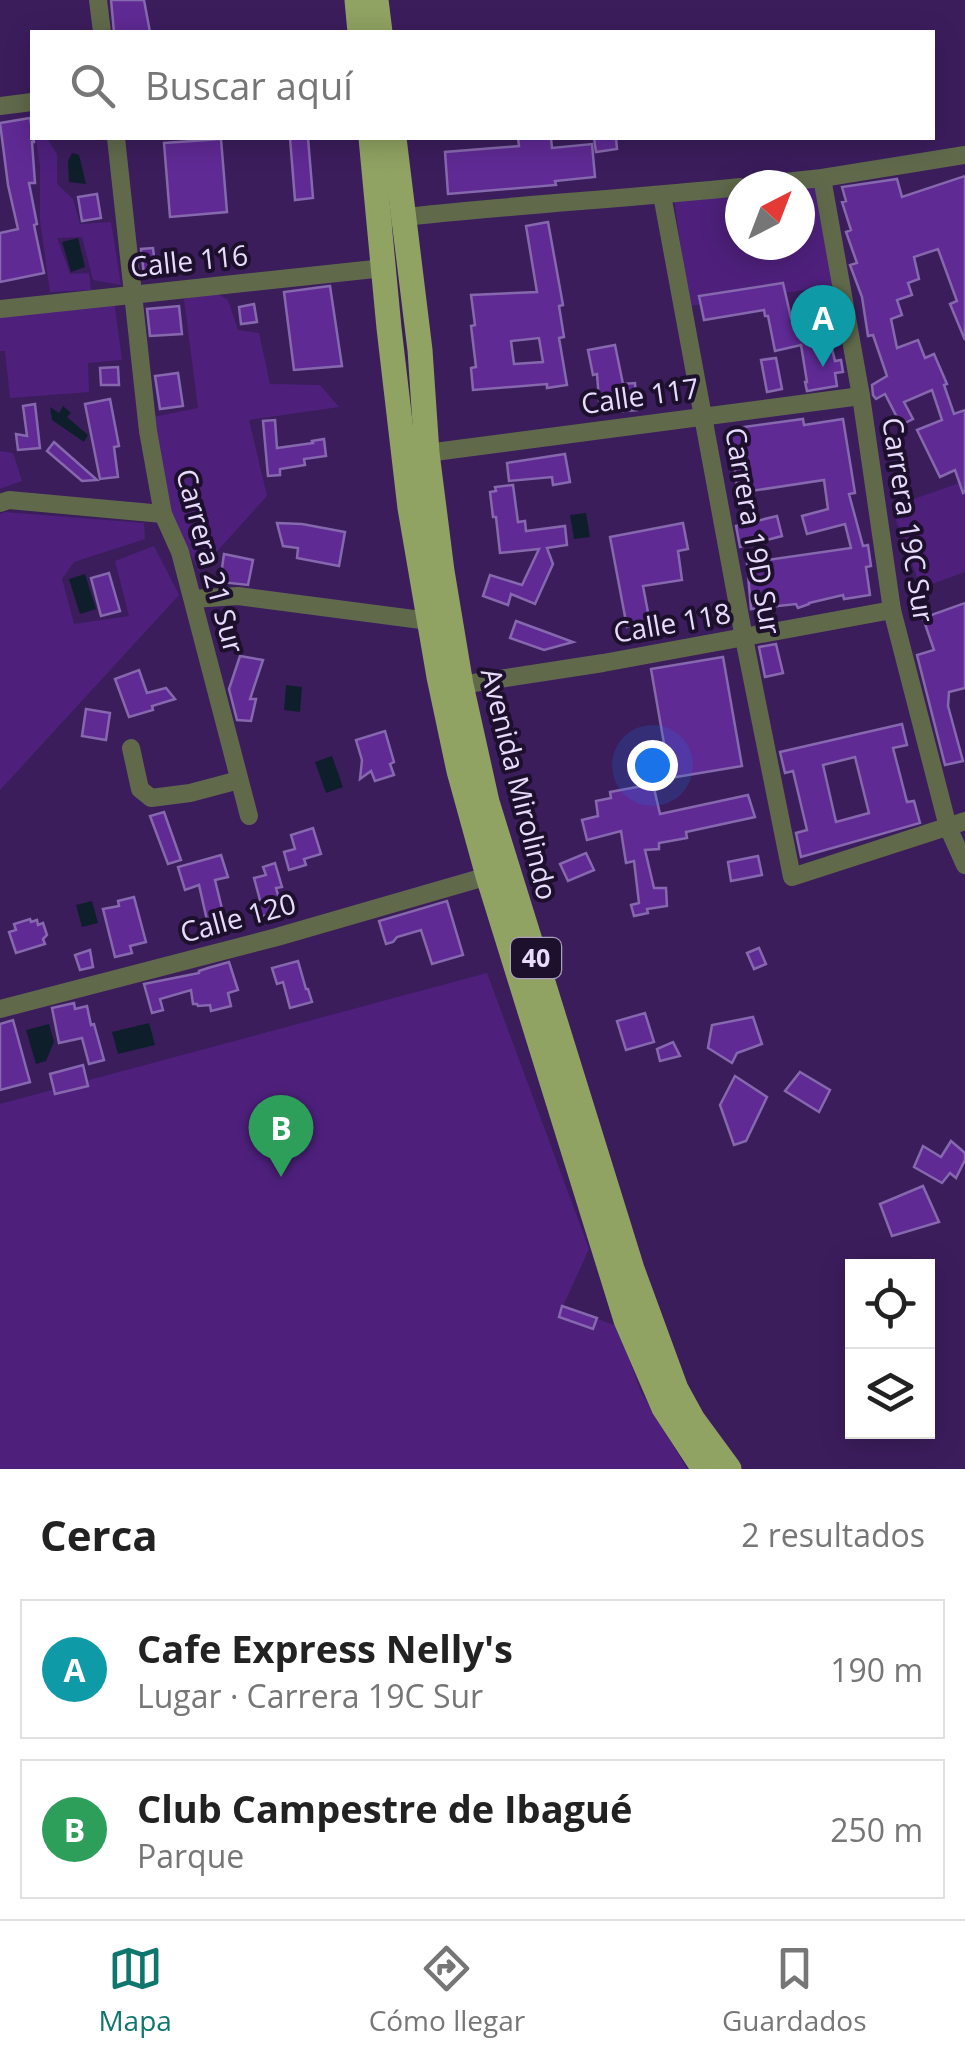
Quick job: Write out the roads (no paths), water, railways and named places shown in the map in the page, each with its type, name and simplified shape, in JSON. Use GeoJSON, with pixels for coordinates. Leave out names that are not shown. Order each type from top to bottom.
{"type":"FeatureCollection","features":[{"type":"Feature","properties":{"kind":"main road"},"geometry":{"type":"LineString","coordinates":[[357,0],[360,30]]}},
{"type":"Feature","properties":{"kind":"main road"},"geometry":{"type":"LineString","coordinates":[[376,0],[380,30]]}},
{"type":"Feature","properties":{"kind":"main road","name":"Avenida Mirolindo"},"geometry":{"type":"LineString","coordinates":[[372,140],[420,350],[442,570],[461,684],[488,802],[632,1269],[676,1388],[693,1420],[729,1469]]}},
{"type":"Feature","properties":{"kind":"main road","name":"Avenida Mirolindo"},"geometry":{"type":"LineString","coordinates":[[394,140],[392,218],[384,268],[410,508],[459,770],[488,876],[626,1320],[664,1408],[704,1469]]}},
{"type":"Feature","properties":{"kind":"street"},"geometry":{"type":"LineString","coordinates":[[98,0],[102,30]]}},
{"type":"Feature","properties":{"kind":"street"},"geometry":{"type":"LineString","coordinates":[[0,106],[30,102]]}},
{"type":"Feature","properties":{"kind":"street","name":"Carrera 21 Sur"},"geometry":{"type":"LineString","coordinates":[[116,140],[148,431],[164,514],[180,552],[249,816]]}},
{"type":"Feature","properties":{"kind":"street"},"geometry":{"type":"LineString","coordinates":[[815,179],[965,154]]}},
{"type":"Feature","properties":{"kind":"street","name":"Carrera 19C Sur"},"geometry":{"type":"LineString","coordinates":[[822,178],[892,610],[965,864]]}},
{"type":"Feature","properties":{"kind":"street"},"geometry":{"type":"LineString","coordinates":[[392,218],[725,188]]}},
{"type":"Feature","properties":{"kind":"street","name":"Carrera 19D Sur"},"geometry":{"type":"LineString","coordinates":[[662,195],[792,877],[956,824]]}},
{"type":"Feature","properties":{"kind":"street","name":"Calle 116"},"geometry":{"type":"LineString","coordinates":[[0,309],[384,268]]}},
{"type":"Feature","properties":{"kind":"street","name":"Calle 117"},"geometry":{"type":"LineString","coordinates":[[428,453],[860,396]]}},
{"type":"Feature","properties":{"kind":"street"},"geometry":{"type":"LineString","coordinates":[[0,503],[9,500],[164,514]]}},
{"type":"Feature","properties":{"kind":"street"},"geometry":{"type":"LineString","coordinates":[[193,600],[238,596],[429,621]]}},
{"type":"Feature","properties":{"kind":"street","name":"Calle 118"},"geometry":{"type":"LineString","coordinates":[[461,684],[603,663],[892,610]]}},
{"type":"Feature","properties":{"kind":"street"},"geometry":{"type":"LineString","coordinates":[[131,748],[140,789],[151,798],[239,780]]}},
{"type":"Feature","properties":{"kind":"street","name":"Calle 120"},"geometry":{"type":"LineString","coordinates":[[0,1009],[277,937],[488,876]]}},
{"type":"Feature","properties":{"kind":"water"},"geometry":{"type":"Polygon","coordinates":[[[72,153],[79,155],[86,184],[69,182],[68,161],[72,153]]]}},
{"type":"Feature","properties":{"kind":"water"},"geometry":{"type":"Polygon","coordinates":[[[78,238],[85,267],[71,272],[62,242],[78,238]]]}},
{"type":"Feature","properties":{"kind":"water"},"geometry":{"type":"Polygon","coordinates":[[[63,406],[71,413],[67,417],[88,435],[84,442],[52,420],[50,407],[59,413],[63,406]]]}},
{"type":"Feature","properties":{"kind":"water"},"geometry":{"type":"Polygon","coordinates":[[[586,513],[590,537],[574,539],[570,515],[586,513]]]}},
{"type":"Feature","properties":{"kind":"water"},"geometry":{"type":"Polygon","coordinates":[[[85,574],[96,609],[80,614],[69,579],[85,574]]]}},
{"type":"Feature","properties":{"kind":"water"},"geometry":{"type":"Polygon","coordinates":[[[286,685],[302,687],[300,712],[284,710],[286,685]]]}},
{"type":"Feature","properties":{"kind":"water"},"geometry":{"type":"Polygon","coordinates":[[[332,756],[343,787],[326,793],[315,762],[332,756]]]}},
{"type":"Feature","properties":{"kind":"water"},"geometry":{"type":"Polygon","coordinates":[[[92,901],[98,923],[82,927],[76,905],[92,901]]]}},
{"type":"Feature","properties":{"kind":"water"},"geometry":{"type":"Polygon","coordinates":[[[149,1023],[155,1045],[118,1054],[112,1032],[149,1023]]]}},
{"type":"Feature","properties":{"kind":"water"},"geometry":{"type":"Polygon","coordinates":[[[49,1024],[54,1042],[46,1061],[36,1064],[26,1030],[49,1024]]]}},
{"type":"Feature","properties":{"kind":"place","name":"Cafe Express Nelly's"},"geometry":{"type":"Point","coordinates":[823,367]}},
{"type":"Feature","properties":{"kind":"place","name":"Club Campestre de Ibagué"},"geometry":{"type":"Point","coordinates":[281,1177]}}]}
